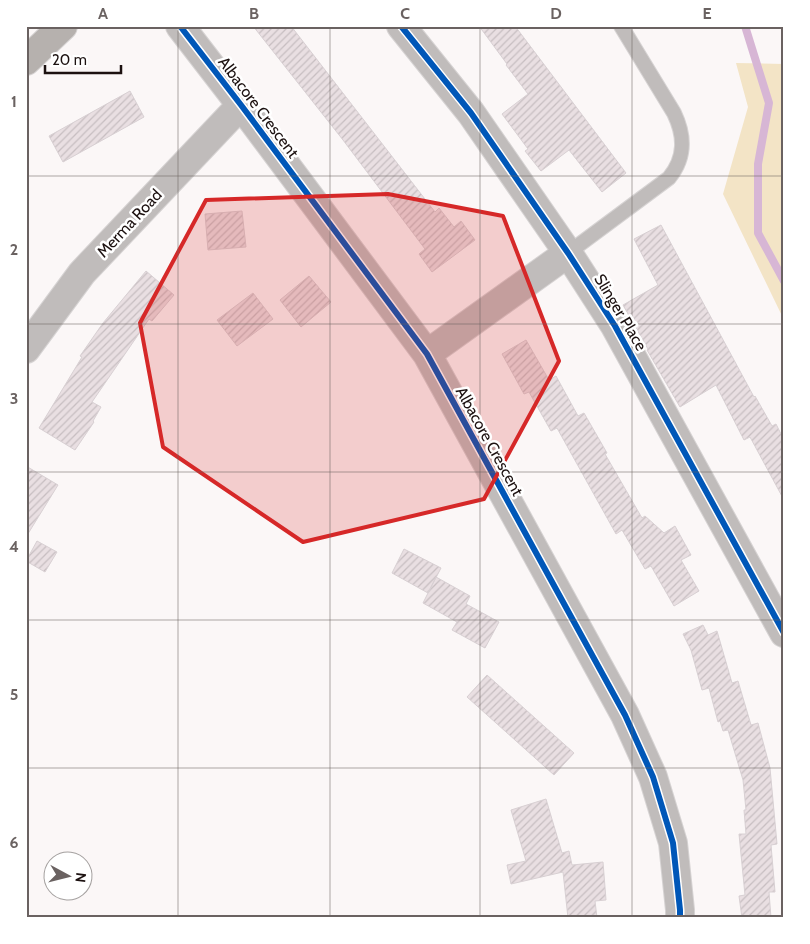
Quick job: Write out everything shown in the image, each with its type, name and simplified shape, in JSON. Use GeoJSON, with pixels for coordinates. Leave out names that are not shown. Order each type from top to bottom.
{"type":"FeatureCollection","features":[{"type":"Feature","properties":{"kind":"street"},"geometry":{"type":"LineString","coordinates":[[26,60],[63,26]]}},
{"type":"Feature","properties":{"kind":"street","name":"Albacore Crescent"},"geometry":{"type":"LineString","coordinates":[[180,26],[427,354],[625,715],[653,777],[673,843],[680,918]]}},
{"type":"Feature","properties":{"kind":"street","name":"Slinger Place"},"geometry":{"type":"LineString","coordinates":[[402,26],[471,113],[568,253],[615,326],[784,634]]}},
{"type":"Feature","properties":{"kind":"street","name":"Merma Road"},"geometry":{"type":"LineString","coordinates":[[26,349],[82,273],[241,105]]}},
{"type":"Feature","properties":{"kind":"street"},"geometry":{"type":"LineString","coordinates":[[427,354],[568,253]]}},
{"type":"Feature","properties":{"kind":"lane"},"geometry":{"type":"LineString","coordinates":[[568,253],[669,178],[680,160],[682,143],[680,127],[674,112],[621,26]]}},
{"type":"Feature","properties":{"kind":"highlighted area"},"geometry":{"type":"Polygon","coordinates":[[[388,194],[503,216],[559,361],[484,499],[303,542],[163,447],[140,323],[206,200],[388,194]]]}},
{"type":"Feature","properties":{"kind":"shaded area"},"geometry":{"type":"Polygon","coordinates":[[[736,63],[784,64],[784,320],[723,194],[748,107],[736,63]]]}},
{"type":"Feature","properties":{"kind":"building"},"geometry":{"type":"Polygon","coordinates":[[[253,26],[291,26],[435,212],[439,208],[454,227],[461,221],[475,240],[432,272],[419,254],[425,249],[343,140],[253,26]]]}},
{"type":"Feature","properties":{"kind":"building"},"geometry":{"type":"Polygon","coordinates":[[[479,26],[515,26],[626,173],[602,192],[569,150],[541,171],[525,151],[528,149],[502,114],[528,94],[479,26]]]}},
{"type":"Feature","properties":{"kind":"building"},"geometry":{"type":"Polygon","coordinates":[[[130,91],[144,117],[63,162],[49,136],[130,91]]]}},
{"type":"Feature","properties":{"kind":"building"},"geometry":{"type":"Polygon","coordinates":[[[242,211],[246,247],[208,250],[205,214],[242,211]]]}},
{"type":"Feature","properties":{"kind":"building"},"geometry":{"type":"Polygon","coordinates":[[[661,225],[754,397],[772,426],[776,424],[784,440],[784,500],[750,437],[744,440],[716,385],[680,407],[623,305],[658,285],[634,239],[661,225]]]}},
{"type":"Feature","properties":{"kind":"building"},"geometry":{"type":"Polygon","coordinates":[[[146,271],[174,295],[152,321],[149,319],[92,402],[101,407],[94,422],[75,450],[39,428],[82,357],[80,356],[103,323],[146,271]]]}},
{"type":"Feature","properties":{"kind":"building"},"geometry":{"type":"Polygon","coordinates":[[[309,276],[331,302],[301,327],[280,300],[309,276]]]}},
{"type":"Feature","properties":{"kind":"building"},"geometry":{"type":"Polygon","coordinates":[[[253,293],[273,319],[237,346],[217,320],[253,293]]]}},
{"type":"Feature","properties":{"kind":"building"},"geometry":{"type":"Polygon","coordinates":[[[526,340],[549,380],[556,376],[578,416],[584,413],[642,518],[645,516],[664,533],[675,526],[691,555],[681,560],[699,591],[674,606],[651,566],[645,569],[622,530],[616,534],[557,428],[551,431],[529,392],[524,394],[502,354],[526,340]]]}},
{"type":"Feature","properties":{"kind":"building"},"geometry":{"type":"Polygon","coordinates":[[[26,466],[58,485],[26,537],[26,466]]]}},
{"type":"Feature","properties":{"kind":"building"},"geometry":{"type":"Polygon","coordinates":[[[37,541],[57,552],[45,572],[26,561],[37,541]]]}},
{"type":"Feature","properties":{"kind":"building"},"geometry":{"type":"Polygon","coordinates":[[[404,549],[441,568],[428,593],[392,573],[404,549]]]}},
{"type":"Feature","properties":{"kind":"building"},"geometry":{"type":"Polygon","coordinates":[[[436,577],[470,596],[466,604],[499,622],[485,648],[452,630],[457,622],[423,603],[436,577]]]}},
{"type":"Feature","properties":{"kind":"building"},"geometry":{"type":"Polygon","coordinates":[[[703,625],[708,635],[717,631],[732,683],[738,681],[751,725],[758,723],[770,768],[777,844],[771,845],[775,892],[769,892],[771,918],[742,918],[739,896],[745,895],[739,834],[746,834],[743,780],[728,730],[723,731],[720,721],[718,722],[709,688],[702,690],[691,650],[683,634],[703,625]]]}},
{"type":"Feature","properties":{"kind":"building"},"geometry":{"type":"Polygon","coordinates":[[[487,675],[574,753],[554,775],[467,697],[487,675]]]}},
{"type":"Feature","properties":{"kind":"building"},"geometry":{"type":"Polygon","coordinates":[[[546,799],[562,853],[569,851],[572,865],[603,862],[606,900],[595,901],[597,918],[568,918],[563,872],[511,884],[507,865],[526,861],[511,810],[546,799]]]}},
{"type":"Feature","properties":{"kind":"waterway"},"geometry":{"type":"LineString","coordinates":[[745,26],[769,103],[758,164],[758,233],[784,281]]}},
{"type":"Feature","properties":{"kind":"cycle path"},"geometry":{"type":"LineString","coordinates":[[180,26],[427,354],[625,715],[653,777],[673,843],[680,918]]}},
{"type":"Feature","properties":{"kind":"cycle path"},"geometry":{"type":"LineString","coordinates":[[401,26],[471,113],[568,253],[615,326],[784,633]]}}]}
